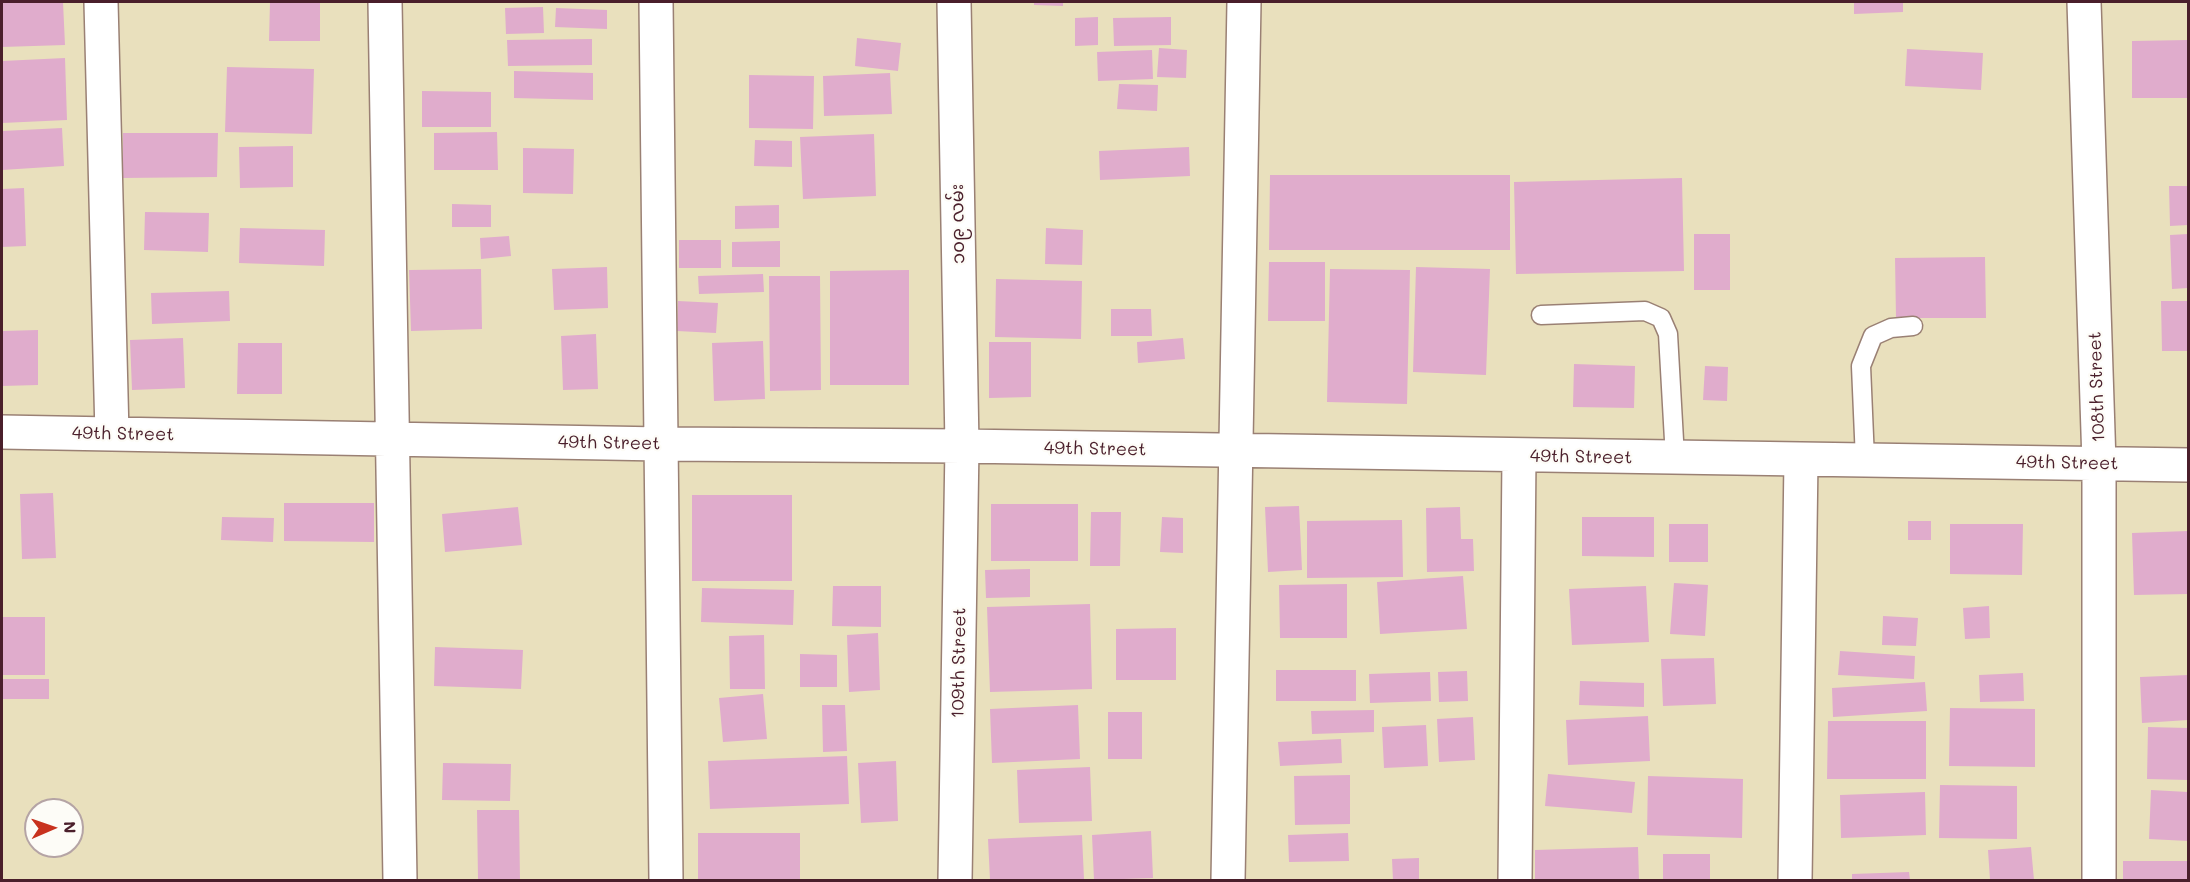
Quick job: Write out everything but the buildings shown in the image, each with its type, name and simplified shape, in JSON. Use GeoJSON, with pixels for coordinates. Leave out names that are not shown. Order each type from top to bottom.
{"type":"FeatureCollection","features":[{"type":"Feature","properties":{"kind":"street"},"geometry":{"type":"LineString","coordinates":[[102,2],[112,434]]}},
{"type":"Feature","properties":{"kind":"street"},"geometry":{"type":"LineString","coordinates":[[385,2],[400,880]]}},
{"type":"Feature","properties":{"kind":"street"},"geometry":{"type":"LineString","coordinates":[[656,2],[666,880]]}},
{"type":"Feature","properties":{"kind":"street","name":"၁၀၉ လမ်း"},"geometry":{"type":"LineString","coordinates":[[954,2],[962,446]]}},
{"type":"Feature","properties":{"kind":"street"},"geometry":{"type":"LineString","coordinates":[[1228,880],[1244,2]]}},
{"type":"Feature","properties":{"kind":"street","name":"108th Street"},"geometry":{"type":"LineString","coordinates":[[2084,2],[2099,463],[2099,880]]}},
{"type":"Feature","properties":{"kind":"street","name":"49th Street"},"geometry":{"type":"LineString","coordinates":[[2,432],[662,444],[962,446],[2188,465]]}},
{"type":"Feature","properties":{"kind":"street","name":"109th Street"},"geometry":{"type":"LineString","coordinates":[[955,880],[962,446]]}},
{"type":"Feature","properties":{"kind":"street"},"geometry":{"type":"LineString","coordinates":[[1515,880],[1518,456]]}},
{"type":"Feature","properties":{"kind":"street"},"geometry":{"type":"LineString","coordinates":[[1795,880],[1801,460]]}},
{"type":"Feature","properties":{"kind":"lane"},"geometry":{"type":"LineString","coordinates":[[1541,315],[1645,311],[1661,318],[1668,334],[1675,458]]}},
{"type":"Feature","properties":{"kind":"lane"},"geometry":{"type":"LineString","coordinates":[[1865,460],[1861,366],[1873,336],[1891,328],[1913,326]]}}]}
